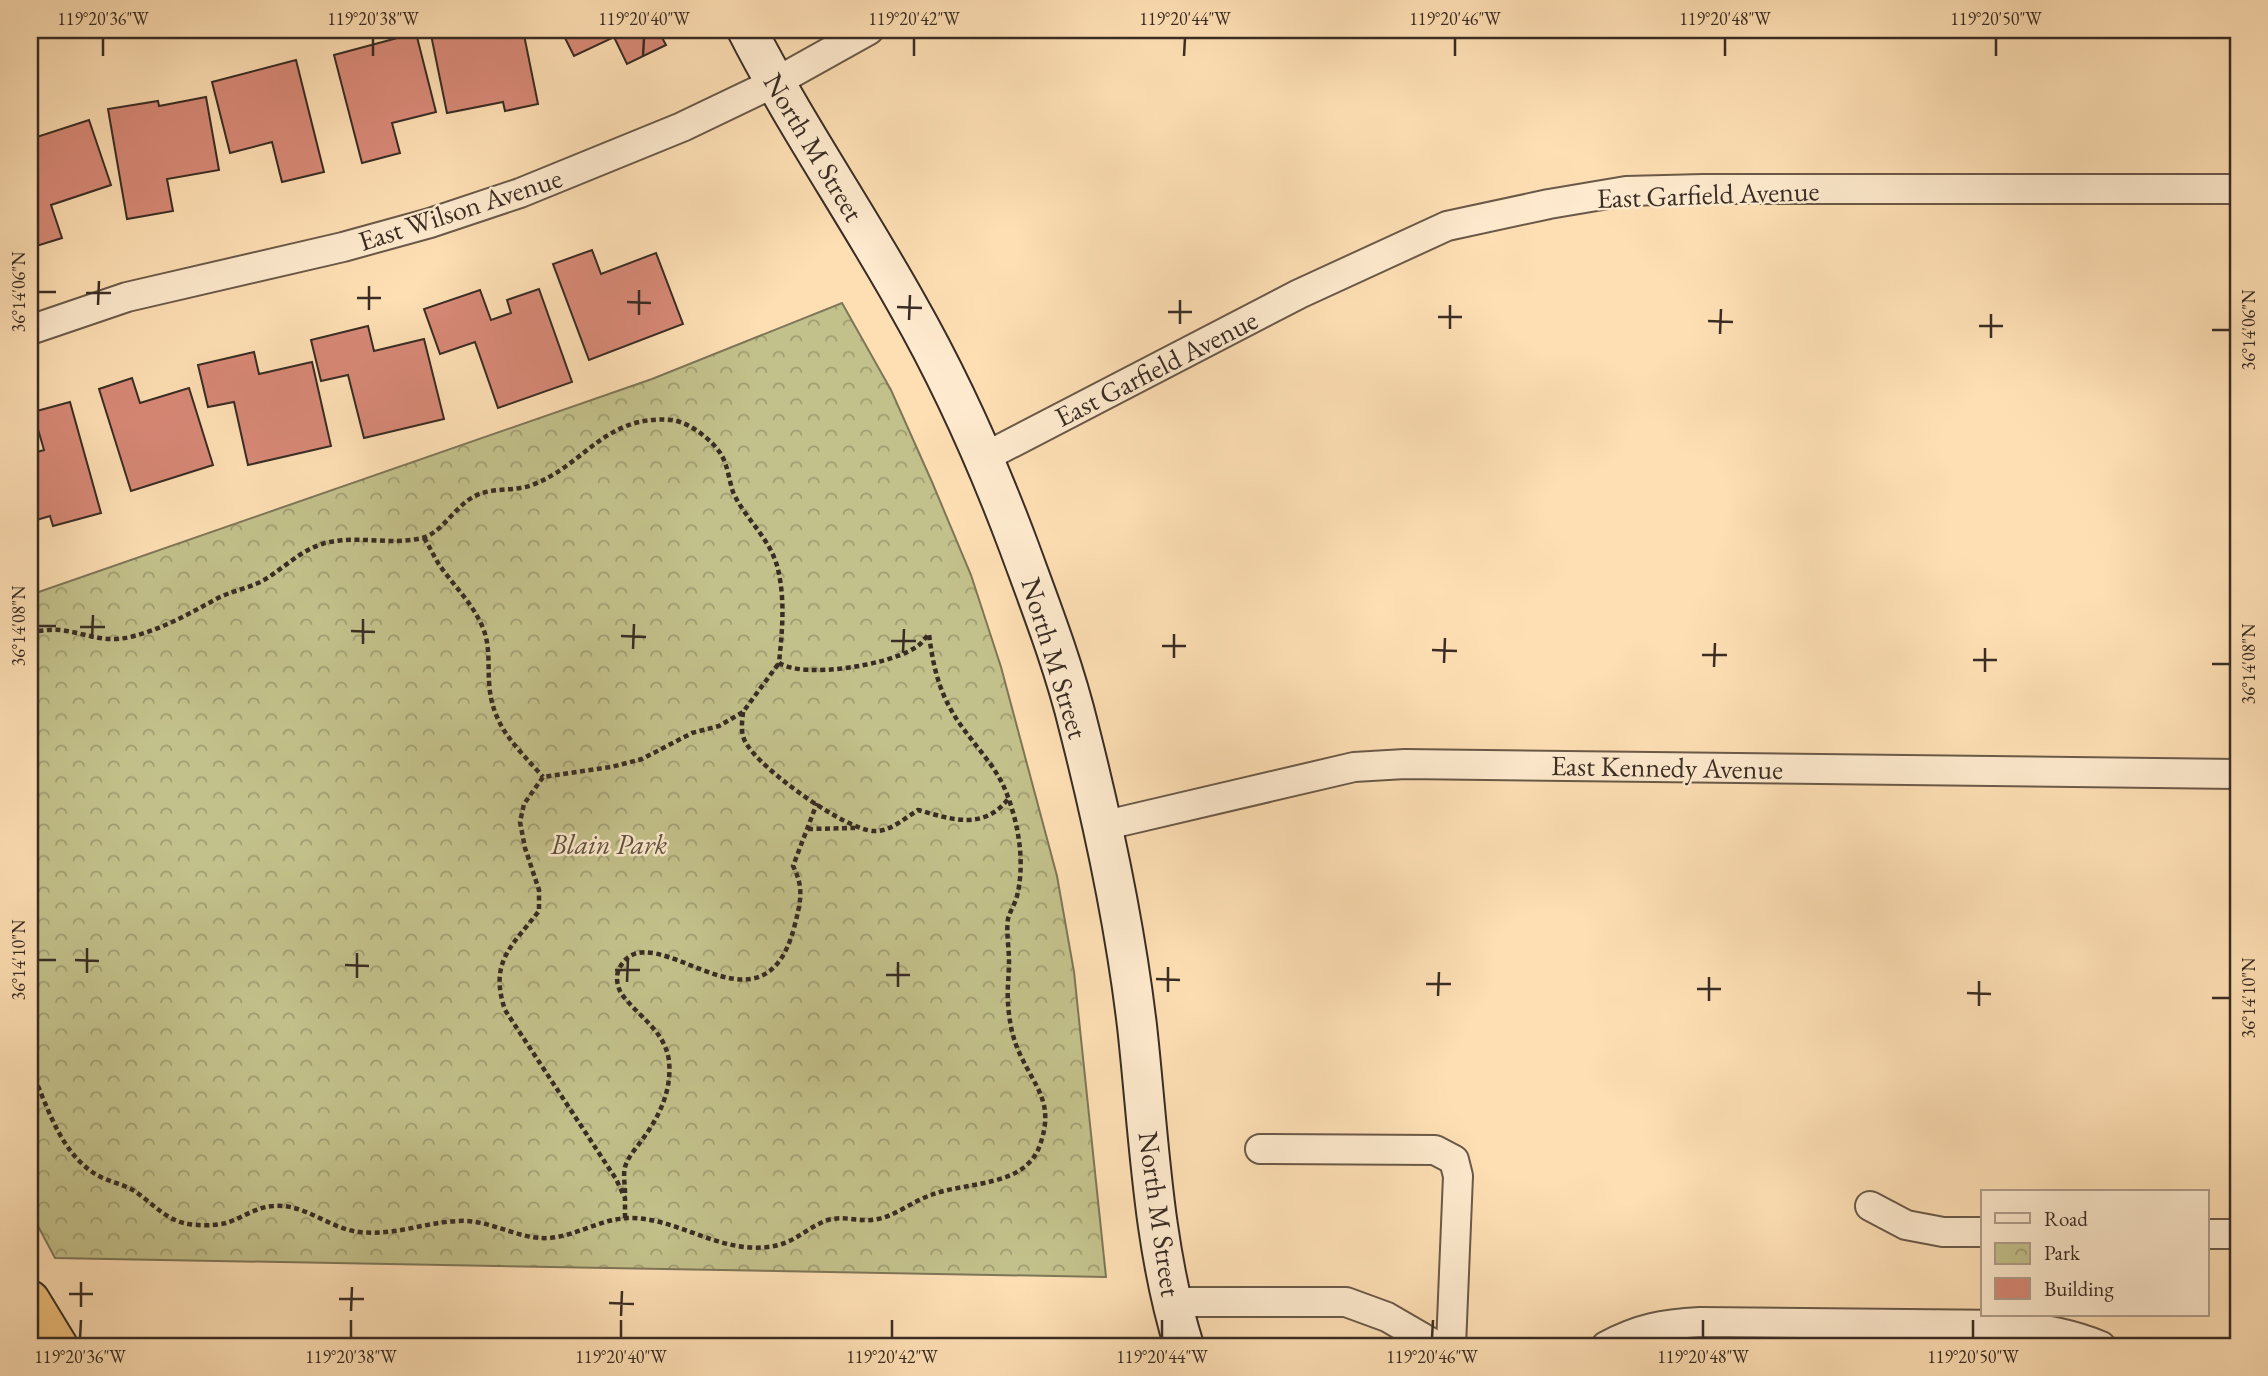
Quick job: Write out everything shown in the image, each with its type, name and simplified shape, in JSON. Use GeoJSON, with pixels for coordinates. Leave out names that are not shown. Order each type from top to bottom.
{"type":"FeatureCollection","features":[{"type":"Feature","properties":{"kind":"highway"},"geometry":{"type":"LineString","coordinates":[[30,1300],[58,1346]]}},
{"type":"Feature","properties":{"kind":"street","name":"North M Street"},"geometry":{"type":"LineString","coordinates":[[747,30],[774,83],[908,305],[1002,499],[1042,605],[1078,725],[1117,897],[1131,979],[1155,1206],[1172,1302],[1184,1346]]}},
{"type":"Feature","properties":{"kind":"street","name":"East Wilson Avenue"},"geometry":{"type":"LineString","coordinates":[[30,330],[127,297],[342,247],[520,193],[682,127],[774,83],[869,30]]}},
{"type":"Feature","properties":{"kind":"street","name":"East Garfield Avenue"},"geometry":{"type":"LineString","coordinates":[[983,458],[1299,294],[1447,226],[1626,191],[2238,189]]}},
{"type":"Feature","properties":{"kind":"street","name":"East Kennedy Avenue"},"geometry":{"type":"LineString","coordinates":[[1102,826],[1354,767],[1405,764],[2238,774]]}},
{"type":"Feature","properties":{"kind":"street"},"geometry":{"type":"LineString","coordinates":[[1260,1149],[1435,1150],[1454,1160],[1458,1175],[1451,1346]]}},
{"type":"Feature","properties":{"kind":"street"},"geometry":{"type":"LineString","coordinates":[[1870,1206],[1906,1225],[1943,1232],[1981,1232]]}},
{"type":"Feature","properties":{"kind":"street"},"geometry":{"type":"LineString","coordinates":[[2208,1234],[2238,1234]]}},
{"type":"Feature","properties":{"kind":"street"},"geometry":{"type":"LineString","coordinates":[[1172,1302],[1346,1302],[1387,1317],[1437,1346]]}},
{"type":"Feature","properties":{"kind":"street"},"geometry":{"type":"LineString","coordinates":[[1606,1346],[1628,1334],[1661,1324],[1742,1322],[2011,1325],[2059,1332],[2101,1346]]}},
{"type":"Feature","properties":{"kind":"path"},"geometry":{"type":"LineString","coordinates":[[30,632],[58,629],[108,641],[134,636],[194,613],[223,596],[253,587],[279,572],[307,549],[339,540],[424,538],[446,521],[458,507],[476,495],[492,491],[513,491],[534,485],[605,435],[626,425],[673,420],[685,424],[706,438],[722,455],[733,492],[768,542],[779,572],[784,619],[779,663],[743,712],[719,726],[692,733],[642,759],[611,767],[543,777],[524,804],[520,822],[525,848],[539,890],[539,911],[516,937],[504,958],[499,975],[498,990],[505,1010],[604,1160],[625,1198]]}},
{"type":"Feature","properties":{"kind":"path"},"geometry":{"type":"LineString","coordinates":[[424,538],[440,565],[475,610],[485,631],[489,685],[495,713],[505,736],[543,777]]}},
{"type":"Feature","properties":{"kind":"path"},"geometry":{"type":"LineString","coordinates":[[30,1071],[65,1144],[83,1165],[101,1178],[134,1190],[169,1217],[185,1224],[226,1223],[274,1205],[310,1212],[344,1229],[358,1232],[383,1234],[459,1221],[477,1222],[531,1237],[545,1238],[565,1236],[625,1218],[645,1219],[722,1244],[743,1248],[768,1247],[790,1242],[831,1219],[876,1220],[928,1196],[1004,1178],[1026,1168],[1039,1149],[1045,1123],[1045,1100],[1017,1049],[1007,1001],[1008,918],[1017,896],[1020,842],[1009,798],[995,769],[950,708],[938,679],[929,634],[916,648],[896,658],[867,665],[790,670],[779,663]]}},
{"type":"Feature","properties":{"kind":"path"},"geometry":{"type":"LineString","coordinates":[[743,712],[741,732],[747,745],[766,768],[829,814],[859,828]]}},
{"type":"Feature","properties":{"kind":"path"},"geometry":{"type":"LineString","coordinates":[[807,830],[859,828],[876,831],[891,827],[918,810],[960,820],[988,817],[1009,798]]}},
{"type":"Feature","properties":{"kind":"path"},"geometry":{"type":"LineString","coordinates":[[625,1218],[625,1167],[663,1106],[667,1093],[668,1061],[665,1048],[656,1032],[621,992],[616,980],[619,968],[629,956],[645,951],[664,955],[729,979],[745,980],[762,975],[774,967],[788,946],[798,912],[801,880],[793,866],[817,803]]}},
{"type":"Feature","properties":{"kind":"green space","name":"Blain Park"},"geometry":{"type":"Polygon","coordinates":[[[842,303],[891,390],[932,482],[971,575],[1001,667],[1057,876],[1074,972],[1106,1277],[55,1258],[30,1211],[30,595],[652,379],[842,303]]]}},
{"type":"Feature","properties":{"kind":"building"},"geometry":{"type":"Polygon","coordinates":[[[430,30],[523,30],[538,104],[505,111],[503,102],[447,113],[430,30]]]}},
{"type":"Feature","properties":{"kind":"building"},"geometry":{"type":"Polygon","coordinates":[[[561,30],[658,30],[666,45],[627,64],[614,37],[574,56],[561,30]]]}},
{"type":"Feature","properties":{"kind":"building"},"geometry":{"type":"Polygon","coordinates":[[[416,33],[436,112],[392,123],[400,153],[362,163],[334,55],[416,33]]]}},
{"type":"Feature","properties":{"kind":"building"},"geometry":{"type":"Polygon","coordinates":[[[296,60],[324,172],[282,182],[272,142],[230,153],[212,82],[296,60]]]}},
{"type":"Feature","properties":{"kind":"building"},"geometry":{"type":"Polygon","coordinates":[[[206,97],[219,170],[167,179],[173,211],[127,219],[108,109],[158,101],[159,106],[206,97]]]}},
{"type":"Feature","properties":{"kind":"building"},"geometry":{"type":"Polygon","coordinates":[[[89,120],[111,185],[51,205],[62,238],[30,248],[30,123],[33,122],[37,137],[89,120]]]}},
{"type":"Feature","properties":{"kind":"building"},"geometry":{"type":"Polygon","coordinates":[[[592,250],[601,274],[656,253],[683,324],[589,360],[553,264],[592,250]]]}},
{"type":"Feature","properties":{"kind":"building"},"geometry":{"type":"Polygon","coordinates":[[[539,289],[572,382],[498,408],[475,342],[440,354],[424,309],[480,290],[491,320],[511,313],[507,300],[539,289]]]}},
{"type":"Feature","properties":{"kind":"building"},"geometry":{"type":"Polygon","coordinates":[[[368,326],[374,351],[424,339],[444,419],[364,438],[348,375],[321,381],[311,340],[368,326]]]}},
{"type":"Feature","properties":{"kind":"building"},"geometry":{"type":"Polygon","coordinates":[[[254,352],[259,374],[312,362],[331,446],[248,465],[234,402],[208,407],[198,365],[254,352]]]}},
{"type":"Feature","properties":{"kind":"building"},"geometry":{"type":"Polygon","coordinates":[[[132,378],[140,403],[189,388],[213,465],[131,491],[99,389],[132,378]]]}},
{"type":"Feature","properties":{"kind":"building"},"geometry":{"type":"Polygon","coordinates":[[[70,402],[101,513],[53,526],[50,516],[30,522],[30,454],[44,450],[33,412],[70,402]]]}}]}
